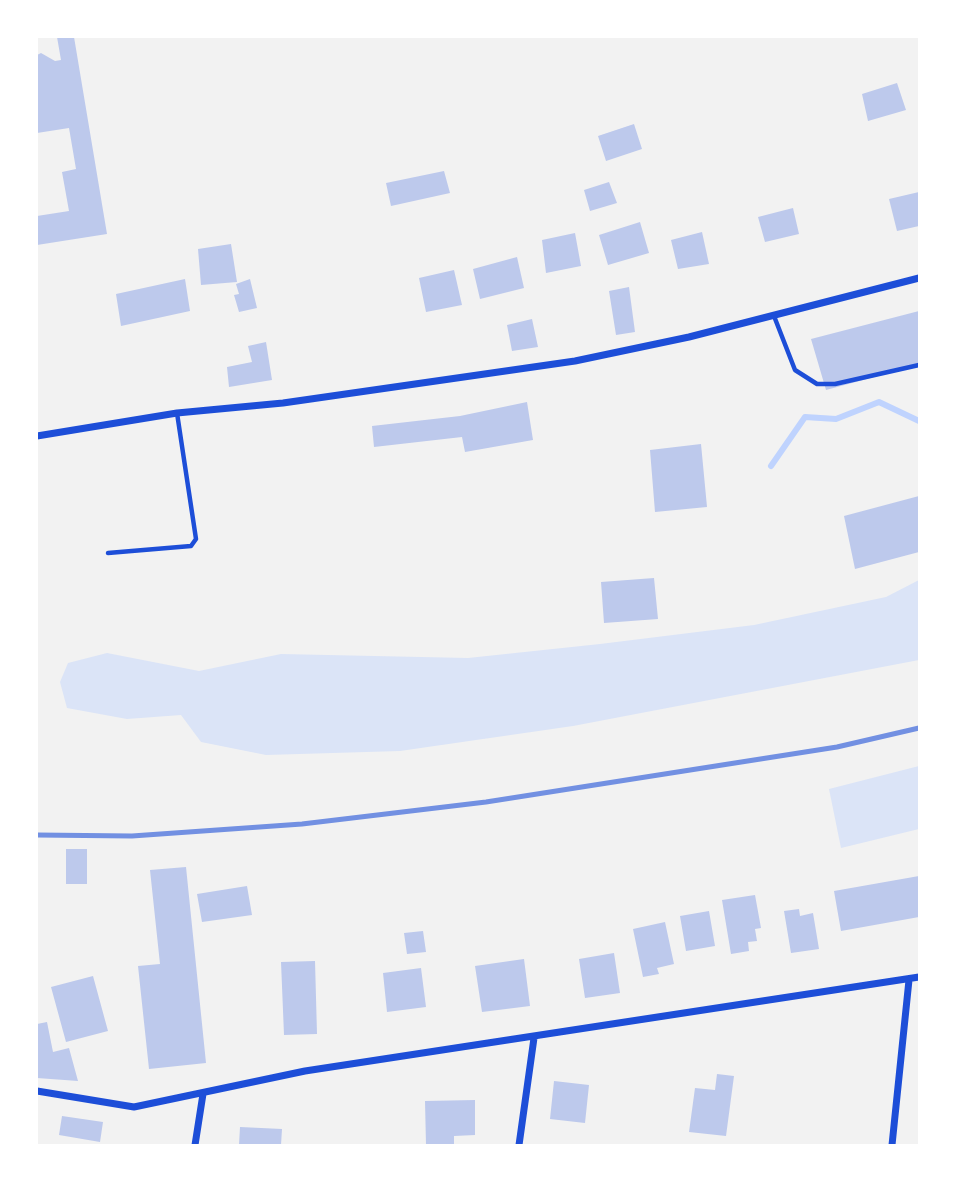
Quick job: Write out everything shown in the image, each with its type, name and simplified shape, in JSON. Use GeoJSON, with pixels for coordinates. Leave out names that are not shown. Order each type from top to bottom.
{"type":"FeatureCollection","features":[{"type":"Feature","properties":{"kind":"street"},"geometry":{"type":"LineString","coordinates":[[37,436],[177,412],[283,403],[575,361],[919,278]]}},
{"type":"Feature","properties":{"kind":"street"},"geometry":{"type":"LineString","coordinates":[[37,1091],[134,1107],[305,1071],[919,977]]}},
{"type":"Feature","properties":{"kind":"street"},"geometry":{"type":"LineString","coordinates":[[892,1145],[909,980]]}},
{"type":"Feature","properties":{"kind":"street"},"geometry":{"type":"LineString","coordinates":[[519,1145],[534,1038]]}},
{"type":"Feature","properties":{"kind":"street"},"geometry":{"type":"LineString","coordinates":[[195,1145],[204,1094]]}},
{"type":"Feature","properties":{"kind":"lane"},"geometry":{"type":"LineString","coordinates":[[774,315],[795,370],[817,384],[835,384],[919,365]]}},
{"type":"Feature","properties":{"kind":"lane"},"geometry":{"type":"LineString","coordinates":[[108,553],[191,546],[196,540],[177,412]]}},
{"type":"Feature","properties":{"kind":"shaded area"},"geometry":{"type":"Polygon","coordinates":[[[919,580],[919,660],[573,726],[400,751],[266,755],[201,742],[181,715],[127,719],[67,708],[60,682],[68,663],[107,653],[199,671],[281,654],[468,658],[600,644],[754,625],[886,597],[919,580]]]}},
{"type":"Feature","properties":{"kind":"shaded area"},"geometry":{"type":"Polygon","coordinates":[[[919,766],[919,829],[841,848],[829,789],[919,766]]]}},
{"type":"Feature","properties":{"kind":"building"},"geometry":{"type":"Polygon","coordinates":[[[57,37],[74,37],[107,234],[37,245],[37,216],[69,211],[62,172],[76,169],[69,128],[37,133],[37,55],[41,53],[55,61],[61,60],[57,37]]]}},
{"type":"Feature","properties":{"kind":"building"},"geometry":{"type":"Polygon","coordinates":[[[897,83],[906,110],[868,121],[862,94],[897,83]]]}},
{"type":"Feature","properties":{"kind":"building"},"geometry":{"type":"Polygon","coordinates":[[[634,124],[642,149],[606,161],[598,136],[634,124]]]}},
{"type":"Feature","properties":{"kind":"building"},"geometry":{"type":"Polygon","coordinates":[[[444,171],[450,193],[391,206],[386,183],[444,171]]]}},
{"type":"Feature","properties":{"kind":"building"},"geometry":{"type":"Polygon","coordinates":[[[609,182],[617,203],[590,211],[584,190],[609,182]]]}},
{"type":"Feature","properties":{"kind":"building"},"geometry":{"type":"Polygon","coordinates":[[[919,192],[919,226],[897,231],[889,199],[919,192]]]}},
{"type":"Feature","properties":{"kind":"building"},"geometry":{"type":"Polygon","coordinates":[[[793,208],[799,234],[765,242],[758,217],[793,208]]]}},
{"type":"Feature","properties":{"kind":"building"},"geometry":{"type":"Polygon","coordinates":[[[640,222],[649,253],[608,265],[599,235],[640,222]]]}},
{"type":"Feature","properties":{"kind":"building"},"geometry":{"type":"Polygon","coordinates":[[[702,232],[709,264],[678,269],[671,240],[702,232]]]}},
{"type":"Feature","properties":{"kind":"building"},"geometry":{"type":"Polygon","coordinates":[[[575,233],[581,266],[546,273],[542,240],[575,233]]]}},
{"type":"Feature","properties":{"kind":"building"},"geometry":{"type":"Polygon","coordinates":[[[231,244],[237,282],[201,285],[198,249],[231,244]]]}},
{"type":"Feature","properties":{"kind":"building"},"geometry":{"type":"Polygon","coordinates":[[[517,257],[524,288],[480,299],[473,269],[517,257]]]}},
{"type":"Feature","properties":{"kind":"building"},"geometry":{"type":"Polygon","coordinates":[[[454,270],[462,305],[426,312],[419,278],[454,270]]]}},
{"type":"Feature","properties":{"kind":"building"},"geometry":{"type":"Polygon","coordinates":[[[185,279],[190,311],[121,326],[116,294],[185,279]]]}},
{"type":"Feature","properties":{"kind":"building"},"geometry":{"type":"Polygon","coordinates":[[[250,279],[257,308],[239,312],[234,295],[239,294],[236,284],[250,279]]]}},
{"type":"Feature","properties":{"kind":"building"},"geometry":{"type":"Polygon","coordinates":[[[629,287],[635,332],[616,335],[609,291],[629,287]]]}},
{"type":"Feature","properties":{"kind":"building"},"geometry":{"type":"Polygon","coordinates":[[[919,311],[919,365],[826,390],[811,339],[919,311]]]}},
{"type":"Feature","properties":{"kind":"building"},"geometry":{"type":"Polygon","coordinates":[[[532,319],[538,347],[512,351],[507,325],[532,319]]]}},
{"type":"Feature","properties":{"kind":"building"},"geometry":{"type":"Polygon","coordinates":[[[266,342],[272,380],[229,387],[227,367],[252,362],[248,346],[266,342]]]}},
{"type":"Feature","properties":{"kind":"building"},"geometry":{"type":"Polygon","coordinates":[[[527,402],[533,440],[465,452],[462,437],[374,447],[372,426],[460,416],[527,402]]]}},
{"type":"Feature","properties":{"kind":"building"},"geometry":{"type":"Polygon","coordinates":[[[701,444],[707,507],[655,512],[650,450],[701,444]]]}},
{"type":"Feature","properties":{"kind":"building"},"geometry":{"type":"Polygon","coordinates":[[[919,496],[919,552],[855,569],[844,516],[919,496]]]}},
{"type":"Feature","properties":{"kind":"building"},"geometry":{"type":"Polygon","coordinates":[[[654,578],[658,619],[604,623],[601,582],[654,578]]]}},
{"type":"Feature","properties":{"kind":"building"},"geometry":{"type":"Polygon","coordinates":[[[66,849],[87,849],[87,884],[66,884],[66,849]]]}},
{"type":"Feature","properties":{"kind":"building"},"geometry":{"type":"Polygon","coordinates":[[[186,867],[206,1063],[149,1069],[138,966],[160,964],[150,870],[186,867]]]}},
{"type":"Feature","properties":{"kind":"building"},"geometry":{"type":"Polygon","coordinates":[[[919,876],[919,917],[841,931],[834,891],[919,876]]]}},
{"type":"Feature","properties":{"kind":"building"},"geometry":{"type":"Polygon","coordinates":[[[247,886],[252,915],[202,922],[197,894],[247,886]]]}},
{"type":"Feature","properties":{"kind":"building"},"geometry":{"type":"Polygon","coordinates":[[[755,895],[761,928],[755,929],[757,941],[748,942],[749,951],[731,954],[722,900],[755,895]]]}},
{"type":"Feature","properties":{"kind":"building"},"geometry":{"type":"Polygon","coordinates":[[[799,909],[800,916],[813,913],[819,949],[791,953],[784,911],[799,909]]]}},
{"type":"Feature","properties":{"kind":"building"},"geometry":{"type":"Polygon","coordinates":[[[709,911],[715,946],[686,951],[680,916],[709,911]]]}},
{"type":"Feature","properties":{"kind":"building"},"geometry":{"type":"Polygon","coordinates":[[[665,922],[674,964],[657,968],[659,974],[643,977],[633,929],[665,922]]]}},
{"type":"Feature","properties":{"kind":"building"},"geometry":{"type":"Polygon","coordinates":[[[423,931],[426,952],[407,954],[404,933],[423,931]]]}},
{"type":"Feature","properties":{"kind":"building"},"geometry":{"type":"Polygon","coordinates":[[[614,953],[620,993],[585,998],[579,959],[614,953]]]}},
{"type":"Feature","properties":{"kind":"building"},"geometry":{"type":"Polygon","coordinates":[[[524,959],[530,1006],[482,1012],[475,966],[524,959]]]}},
{"type":"Feature","properties":{"kind":"building"},"geometry":{"type":"Polygon","coordinates":[[[315,961],[317,1034],[284,1035],[281,962],[315,961]]]}},
{"type":"Feature","properties":{"kind":"building"},"geometry":{"type":"Polygon","coordinates":[[[421,968],[426,1007],[387,1012],[383,973],[421,968]]]}},
{"type":"Feature","properties":{"kind":"building"},"geometry":{"type":"Polygon","coordinates":[[[93,976],[108,1031],[66,1042],[51,987],[93,976]]]}},
{"type":"Feature","properties":{"kind":"building"},"geometry":{"type":"Polygon","coordinates":[[[47,1022],[53,1052],[69,1048],[78,1081],[37,1078],[37,1024],[47,1022]]]}},
{"type":"Feature","properties":{"kind":"building"},"geometry":{"type":"Polygon","coordinates":[[[717,1074],[734,1076],[726,1136],[689,1132],[695,1088],[715,1090],[717,1074]]]}},
{"type":"Feature","properties":{"kind":"building"},"geometry":{"type":"Polygon","coordinates":[[[554,1081],[589,1085],[585,1123],[550,1119],[554,1081]]]}},
{"type":"Feature","properties":{"kind":"building"},"geometry":{"type":"Polygon","coordinates":[[[475,1100],[475,1135],[454,1136],[454,1145],[426,1145],[425,1101],[475,1100]]]}},
{"type":"Feature","properties":{"kind":"building"},"geometry":{"type":"Polygon","coordinates":[[[62,1116],[103,1122],[100,1142],[59,1135],[62,1116]]]}},
{"type":"Feature","properties":{"kind":"building"},"geometry":{"type":"Polygon","coordinates":[[[240,1127],[282,1129],[281,1145],[239,1145],[240,1127]]]}},
{"type":"Feature","properties":{"kind":"waterway"},"geometry":{"type":"LineString","coordinates":[[771,466],[805,417],[836,419],[879,402],[919,421]]}},
{"type":"Feature","properties":{"kind":"railway"},"geometry":{"type":"LineString","coordinates":[[37,835],[132,836],[302,824],[486,802],[837,747],[919,728]]}}]}
